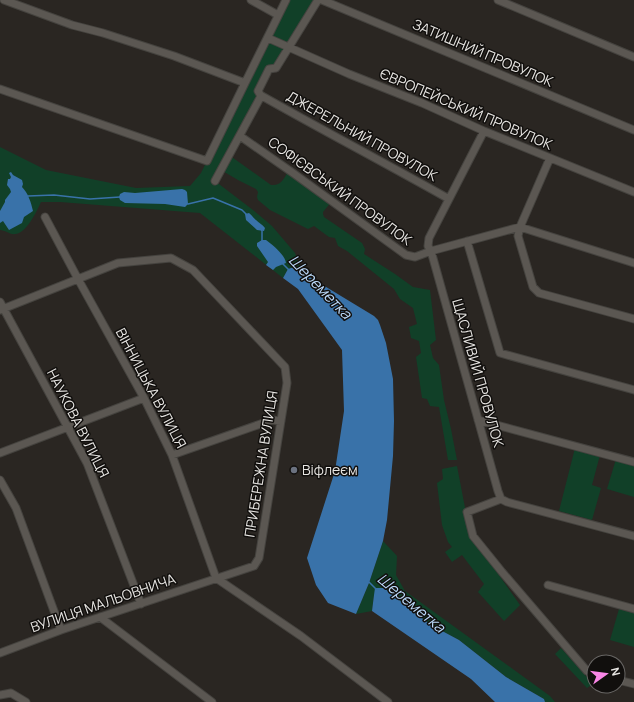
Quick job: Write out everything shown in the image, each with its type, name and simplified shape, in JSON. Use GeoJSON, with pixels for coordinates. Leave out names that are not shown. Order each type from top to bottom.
{"type":"FeatureCollection","features":[{"type":"Feature","properties":{"kind":"street"},"geometry":{"type":"LineString","coordinates":[[4,0],[72,25],[103,33],[174,56],[244,83]]}},
{"type":"Feature","properties":{"kind":"street"},"geometry":{"type":"LineString","coordinates":[[251,0],[278,15]]}},
{"type":"Feature","properties":{"kind":"street"},"geometry":{"type":"LineString","coordinates":[[0,88],[207,161],[286,0]]}},
{"type":"Feature","properties":{"kind":"street"},"geometry":{"type":"LineString","coordinates":[[215,181],[261,96],[258,91],[269,68],[276,68],[318,0]]}},
{"type":"Feature","properties":{"kind":"street","name":"ЗАТИШНИЙ ПРОВУЛОК"},"geometry":{"type":"LineString","coordinates":[[322,0],[634,130]]}},
{"type":"Feature","properties":{"kind":"street"},"geometry":{"type":"LineString","coordinates":[[498,0],[634,57]]}},
{"type":"Feature","properties":{"kind":"street","name":"ЄВРОПЕЙСЬКИЙ ПРОВУЛОК"},"geometry":{"type":"LineString","coordinates":[[268,38],[484,131],[634,192]]}},
{"type":"Feature","properties":{"kind":"street","name":"ДЖЕРЕЛЬНИЙ ПРОВУЛОК"},"geometry":{"type":"LineString","coordinates":[[262,96],[449,199]]}},
{"type":"Feature","properties":{"kind":"street","name":"ЩАСЛИВИЙ ПРОВУЛОК"},"geometry":{"type":"LineString","coordinates":[[484,131],[429,238],[428,246],[431,251],[501,498]]}},
{"type":"Feature","properties":{"kind":"street","name":"СОФІЄВСЬКИЙ ПРОВУЛОК"},"geometry":{"type":"LineString","coordinates":[[240,136],[406,255],[415,257],[431,251],[520,227]]}},
{"type":"Feature","properties":{"kind":"street"},"geometry":{"type":"LineString","coordinates":[[550,158],[520,227],[518,236],[533,287],[540,293],[634,318]]}},
{"type":"Feature","properties":{"kind":"street","name":"ВІННИЦЬКА ВУЛИЦЯ"},"geometry":{"type":"LineString","coordinates":[[45,217],[144,398],[172,455],[216,578]]}},
{"type":"Feature","properties":{"kind":"street"},"geometry":{"type":"LineString","coordinates":[[520,227],[634,263]]}},
{"type":"Feature","properties":{"kind":"street"},"geometry":{"type":"LineString","coordinates":[[467,241],[500,353],[634,390]]}},
{"type":"Feature","properties":{"kind":"street","name":"ПРИБЕРЕЖНА ВУЛИЦЯ"},"geometry":{"type":"LineString","coordinates":[[1,307],[118,263],[171,258],[193,270],[285,367],[287,383],[259,558],[254,566],[216,578]]}},
{"type":"Feature","properties":{"kind":"street","name":"НАУКОВА ВУЛИЦЯ"},"geometry":{"type":"LineString","coordinates":[[1,307],[87,464],[141,604]]}},
{"type":"Feature","properties":{"kind":"street"},"geometry":{"type":"LineString","coordinates":[[0,453],[144,398]]}},
{"type":"Feature","properties":{"kind":"street"},"geometry":{"type":"LineString","coordinates":[[172,455],[272,420],[281,421]]}},
{"type":"Feature","properties":{"kind":"street"},"geometry":{"type":"LineString","coordinates":[[478,420],[634,462]]}},
{"type":"Feature","properties":{"kind":"street"},"geometry":{"type":"LineString","coordinates":[[0,480],[16,508],[61,630]]}},
{"type":"Feature","properties":{"kind":"street"},"geometry":{"type":"LineString","coordinates":[[586,670],[473,536],[467,512],[501,498],[507,502],[634,536]]}},
{"type":"Feature","properties":{"kind":"street"},"geometry":{"type":"LineString","coordinates":[[216,578],[302,636],[388,702]]}},
{"type":"Feature","properties":{"kind":"street","name":"ВУЛИЦЯ МАЛЬОВНИЧА"},"geometry":{"type":"LineString","coordinates":[[0,653],[61,630],[216,578]]}},
{"type":"Feature","properties":{"kind":"street"},"geometry":{"type":"LineString","coordinates":[[548,585],[634,609]]}},
{"type":"Feature","properties":{"kind":"street"},"geometry":{"type":"LineString","coordinates":[[100,617],[212,702]]}},
{"type":"Feature","properties":{"kind":"street"},"geometry":{"type":"LineString","coordinates":[[0,695],[12,693],[26,702]]}},
{"type":"Feature","properties":{"kind":"green space"},"geometry":{"type":"Polygon","coordinates":[[[286,0],[318,0],[276,68],[269,69],[258,91],[261,96],[229,155],[271,185],[280,183],[289,170],[332,201],[323,212],[324,217],[362,243],[365,249],[364,254],[413,287],[430,290],[436,340],[430,345],[433,358],[439,365],[444,400],[457,460],[448,460],[439,407],[430,406],[427,399],[422,398],[416,357],[421,353],[419,341],[411,338],[409,327],[417,324],[413,308],[400,299],[394,289],[347,251],[338,246],[335,238],[329,237],[314,226],[308,229],[270,210],[258,200],[258,192],[256,189],[221,170],[215,181],[272,226],[295,253],[300,267],[293,267],[289,269],[283,278],[200,213],[60,202],[41,202],[31,221],[19,233],[13,234],[0,230],[0,147],[46,170],[136,188],[190,186],[201,173],[286,0]]]}},
{"type":"Feature","properties":{"kind":"green space"},"geometry":{"type":"Polygon","coordinates":[[[575,448],[600,455],[592,485],[601,488],[592,520],[559,511],[575,448]]]}},
{"type":"Feature","properties":{"kind":"green space"},"geometry":{"type":"Polygon","coordinates":[[[616,459],[634,464],[634,497],[607,489],[616,459]]]}},
{"type":"Feature","properties":{"kind":"green space"},"geometry":{"type":"Polygon","coordinates":[[[457,466],[467,518],[475,541],[520,605],[504,621],[478,592],[484,584],[462,555],[452,562],[445,552],[452,547],[448,542],[442,525],[437,483],[443,479],[442,469],[457,466]]]}},
{"type":"Feature","properties":{"kind":"green space"},"geometry":{"type":"Polygon","coordinates":[[[383,541],[397,556],[396,575],[405,591],[550,696],[555,702],[545,702],[544,699],[506,677],[459,640],[431,625],[410,608],[374,595],[372,611],[356,614],[369,583],[383,541]]]}},
{"type":"Feature","properties":{"kind":"green space"},"geometry":{"type":"Polygon","coordinates":[[[619,609],[634,613],[634,647],[610,640],[619,609]]]}},
{"type":"Feature","properties":{"kind":"green space"},"geometry":{"type":"Polygon","coordinates":[[[561,648],[586,676],[586,687],[555,654],[561,648]]]}},
{"type":"Feature","properties":{"kind":"water"},"geometry":{"type":"Polygon","coordinates":[[[11,172],[13,175],[22,180],[22,187],[29,198],[33,211],[24,217],[22,223],[9,230],[3,221],[0,223],[0,211],[11,192],[7,185],[8,179],[11,177],[9,173],[11,172]]]}},
{"type":"Feature","properties":{"kind":"water"},"geometry":{"type":"Polygon","coordinates":[[[182,189],[187,192],[188,204],[185,207],[165,204],[125,203],[120,200],[119,197],[120,194],[124,192],[135,193],[182,189]]]}},
{"type":"Feature","properties":{"kind":"water"},"geometry":{"type":"Polygon","coordinates":[[[249,213],[265,228],[264,231],[257,230],[246,220],[245,214],[249,213]]]}},
{"type":"Feature","properties":{"kind":"water"},"geometry":{"type":"Polygon","coordinates":[[[262,240],[266,240],[275,247],[286,263],[276,267],[273,270],[266,265],[268,262],[257,246],[257,243],[262,240]]]}},
{"type":"Feature","properties":{"kind":"water"},"geometry":{"type":"Polygon","coordinates":[[[300,267],[308,276],[374,316],[378,320],[386,343],[393,379],[393,456],[387,520],[383,541],[369,583],[356,614],[328,603],[316,585],[307,558],[335,471],[344,411],[342,350],[298,289],[283,278],[288,269],[300,267]]]}},
{"type":"Feature","properties":{"kind":"water"},"geometry":{"type":"Polygon","coordinates":[[[375,588],[384,588],[431,625],[459,640],[506,677],[544,699],[545,702],[495,702],[471,679],[372,611],[375,588]]]}},
{"type":"Feature","properties":{"kind":"waterway","name":"Шереметка"},"geometry":{"type":"LineString","coordinates":[[27,197],[54,195],[90,199],[120,197]]}},
{"type":"Feature","properties":{"kind":"waterway","name":"Шереметка"},"geometry":{"type":"LineString","coordinates":[[188,204],[213,198],[242,210],[247,215]]}},
{"type":"Feature","properties":{"kind":"waterway","name":"Шереметка"},"geometry":{"type":"LineString","coordinates":[[261,229],[262,241]]}},
{"type":"Feature","properties":{"kind":"waterway","name":"Шереметка"},"geometry":{"type":"LineString","coordinates":[[282,263],[289,270]]}},
{"type":"Feature","properties":{"kind":"waterway","name":"Шереметка"},"geometry":{"type":"LineString","coordinates":[[369,582],[376,589]]}},
{"type":"Feature","properties":{"kind":"place","name":"Віфлеєм"},"geometry":{"type":"Point","coordinates":[294,470]}}]}
